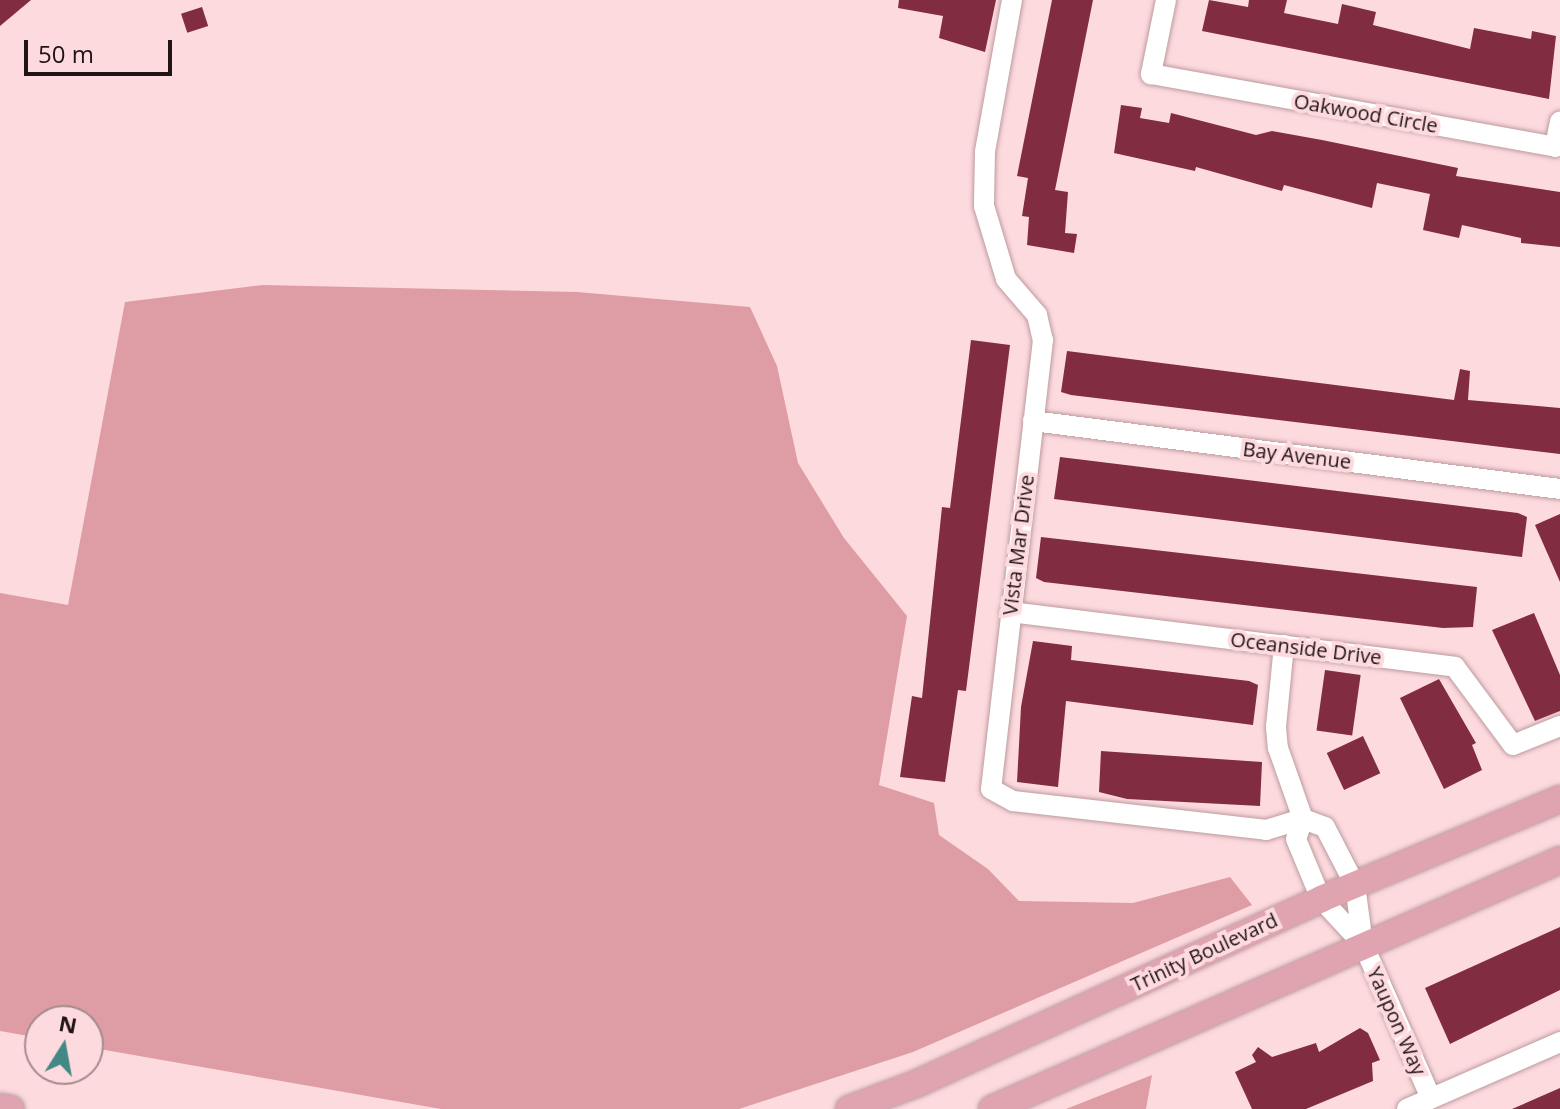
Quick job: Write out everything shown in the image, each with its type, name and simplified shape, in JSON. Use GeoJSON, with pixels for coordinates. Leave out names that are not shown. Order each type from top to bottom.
{"type":"FeatureCollection","features":[{"type":"Feature","properties":{"kind":"main road","name":"Trinity Boulevard"},"geometry":{"type":"LineString","coordinates":[[849,1109],[918,1083],[1321,899],[1560,799]]}},
{"type":"Feature","properties":{"kind":"main road"},"geometry":{"type":"LineString","coordinates":[[992,1109],[1560,860]]}},
{"type":"Feature","properties":{"kind":"main road"},"geometry":{"type":"LineString","coordinates":[[0,1107],[11,1109]]}},
{"type":"Feature","properties":{"kind":"street","name":"Vista Mar Drive"},"geometry":{"type":"LineString","coordinates":[[1012,0],[985,152],[984,206],[1006,279],[1037,315],[1043,340],[991,789],[1013,801],[1266,830],[1303,819]]}},
{"type":"Feature","properties":{"kind":"street","name":"Oakwood Circle"},"geometry":{"type":"LineString","coordinates":[[1166,0],[1151,74],[1555,147],[1560,121]]}},
{"type":"Feature","properties":{"kind":"street","name":"Bay Avenue"},"geometry":{"type":"LineString","coordinates":[[1033,421],[1560,489]]}},
{"type":"Feature","properties":{"kind":"street","name":"Oceanside Drive"},"geometry":{"type":"LineString","coordinates":[[1010,612],[1455,667],[1513,745],[1560,726]]}},
{"type":"Feature","properties":{"kind":"street"},"geometry":{"type":"LineString","coordinates":[[1284,645],[1278,748],[1303,819],[1296,839],[1321,899],[1363,944]]}},
{"type":"Feature","properties":{"kind":"street"},"geometry":{"type":"LineString","coordinates":[[1303,819],[1325,827],[1355,885],[1363,944]]}},
{"type":"Feature","properties":{"kind":"street","name":"Yaupon Way"},"geometry":{"type":"LineString","coordinates":[[1363,944],[1431,1098]]}},
{"type":"Feature","properties":{"kind":"street"},"geometry":{"type":"LineString","coordinates":[[1407,1109],[1560,1042]]}},
{"type":"Feature","properties":{"kind":"shaded area"},"geometry":{"type":"Polygon","coordinates":[[[263,285],[577,292],[750,307],[777,366],[798,463],[844,538],[907,616],[879,785],[934,803],[939,835],[988,869],[1019,901],[1133,903],[1230,877],[1252,905],[913,1052],[739,1109],[441,1109],[104,1050],[104,1005],[24,1005],[24,1035],[0,1031],[0,593],[68,605],[125,302],[263,285]]]}},
{"type":"Feature","properties":{"kind":"shaded area"},"geometry":{"type":"Polygon","coordinates":[[[1152,1075],[1146,1109],[1066,1109],[1152,1075]]]}},
{"type":"Feature","properties":{"kind":"building"},"geometry":{"type":"Polygon","coordinates":[[[0,0],[31,0],[0,26],[0,0]]]}},
{"type":"Feature","properties":{"kind":"building"},"geometry":{"type":"Polygon","coordinates":[[[899,0],[996,0],[985,52],[939,38],[943,16],[898,8],[899,0]]]}},
{"type":"Feature","properties":{"kind":"building"},"geometry":{"type":"Polygon","coordinates":[[[1052,0],[1093,0],[1055,190],[1068,192],[1065,233],[1077,234],[1074,253],[1027,245],[1029,217],[1022,216],[1028,178],[1017,176],[1052,0]]]}},
{"type":"Feature","properties":{"kind":"building"},"geometry":{"type":"Polygon","coordinates":[[[1209,0],[1248,7],[1249,0],[1287,0],[1284,13],[1338,24],[1342,4],[1376,12],[1373,25],[1470,49],[1474,28],[1531,39],[1532,31],[1556,36],[1549,99],[1202,31],[1209,0]]]}},
{"type":"Feature","properties":{"kind":"building"},"geometry":{"type":"Polygon","coordinates":[[[202,7],[208,26],[187,33],[181,14],[202,7]]]}},
{"type":"Feature","properties":{"kind":"building"},"geometry":{"type":"Polygon","coordinates":[[[1121,105],[1142,108],[1140,118],[1169,123],[1171,113],[1256,135],[1272,131],[1458,168],[1456,176],[1560,192],[1560,247],[1521,243],[1521,238],[1462,225],[1459,238],[1423,230],[1430,194],[1377,183],[1372,208],[1284,185],[1282,191],[1196,167],[1195,171],[1114,153],[1121,105]]]}},
{"type":"Feature","properties":{"kind":"building"},"geometry":{"type":"Polygon","coordinates":[[[971,340],[1010,345],[966,691],[958,690],[945,782],[900,777],[912,696],[922,698],[942,507],[950,508],[971,340]]]}},
{"type":"Feature","properties":{"kind":"building"},"geometry":{"type":"Polygon","coordinates":[[[1067,351],[1454,400],[1460,369],[1470,371],[1468,400],[1560,408],[1560,454],[1071,395],[1061,392],[1067,351]]]}},
{"type":"Feature","properties":{"kind":"building"},"geometry":{"type":"Polygon","coordinates":[[[1060,457],[1518,513],[1527,517],[1522,557],[1054,499],[1060,457]]]}},
{"type":"Feature","properties":{"kind":"building"},"geometry":{"type":"Polygon","coordinates":[[[1560,514],[1560,582],[1535,525],[1560,514]]]}},
{"type":"Feature","properties":{"kind":"building"},"geometry":{"type":"Polygon","coordinates":[[[1041,537],[1477,587],[1473,627],[1443,628],[1044,582],[1036,578],[1041,537]]]}},
{"type":"Feature","properties":{"kind":"building"},"geometry":{"type":"Polygon","coordinates":[[[1534,613],[1560,675],[1560,711],[1535,721],[1492,630],[1534,613]]]}},
{"type":"Feature","properties":{"kind":"building"},"geometry":{"type":"Polygon","coordinates":[[[1033,641],[1072,646],[1071,660],[1249,681],[1258,685],[1253,725],[1066,701],[1058,787],[1017,782],[1021,707],[1033,641]]]}},
{"type":"Feature","properties":{"kind":"building"},"geometry":{"type":"Polygon","coordinates":[[[1325,670],[1361,675],[1352,735],[1317,730],[1325,670]]]}},
{"type":"Feature","properties":{"kind":"building"},"geometry":{"type":"Polygon","coordinates":[[[1439,679],[1476,743],[1472,745],[1482,770],[1444,789],[1400,698],[1439,679]]]}},
{"type":"Feature","properties":{"kind":"building"},"geometry":{"type":"Polygon","coordinates":[[[1363,736],[1380,773],[1344,790],[1327,753],[1363,736]]]}},
{"type":"Feature","properties":{"kind":"building"},"geometry":{"type":"Polygon","coordinates":[[[1101,751],[1262,762],[1260,806],[1127,799],[1099,792],[1101,751]]]}},
{"type":"Feature","properties":{"kind":"building"},"geometry":{"type":"Polygon","coordinates":[[[1560,927],[1560,990],[1450,1044],[1425,988],[1560,927]]]}},
{"type":"Feature","properties":{"kind":"building"},"geometry":{"type":"Polygon","coordinates":[[[1360,1028],[1368,1033],[1380,1060],[1372,1063],[1373,1081],[1306,1109],[1252,1109],[1235,1072],[1256,1062],[1252,1055],[1258,1047],[1272,1057],[1316,1043],[1319,1052],[1360,1028]]]}},
{"type":"Feature","properties":{"kind":"building"},"geometry":{"type":"Polygon","coordinates":[[[1560,1088],[1560,1109],[1512,1109],[1560,1088]]]}}]}
